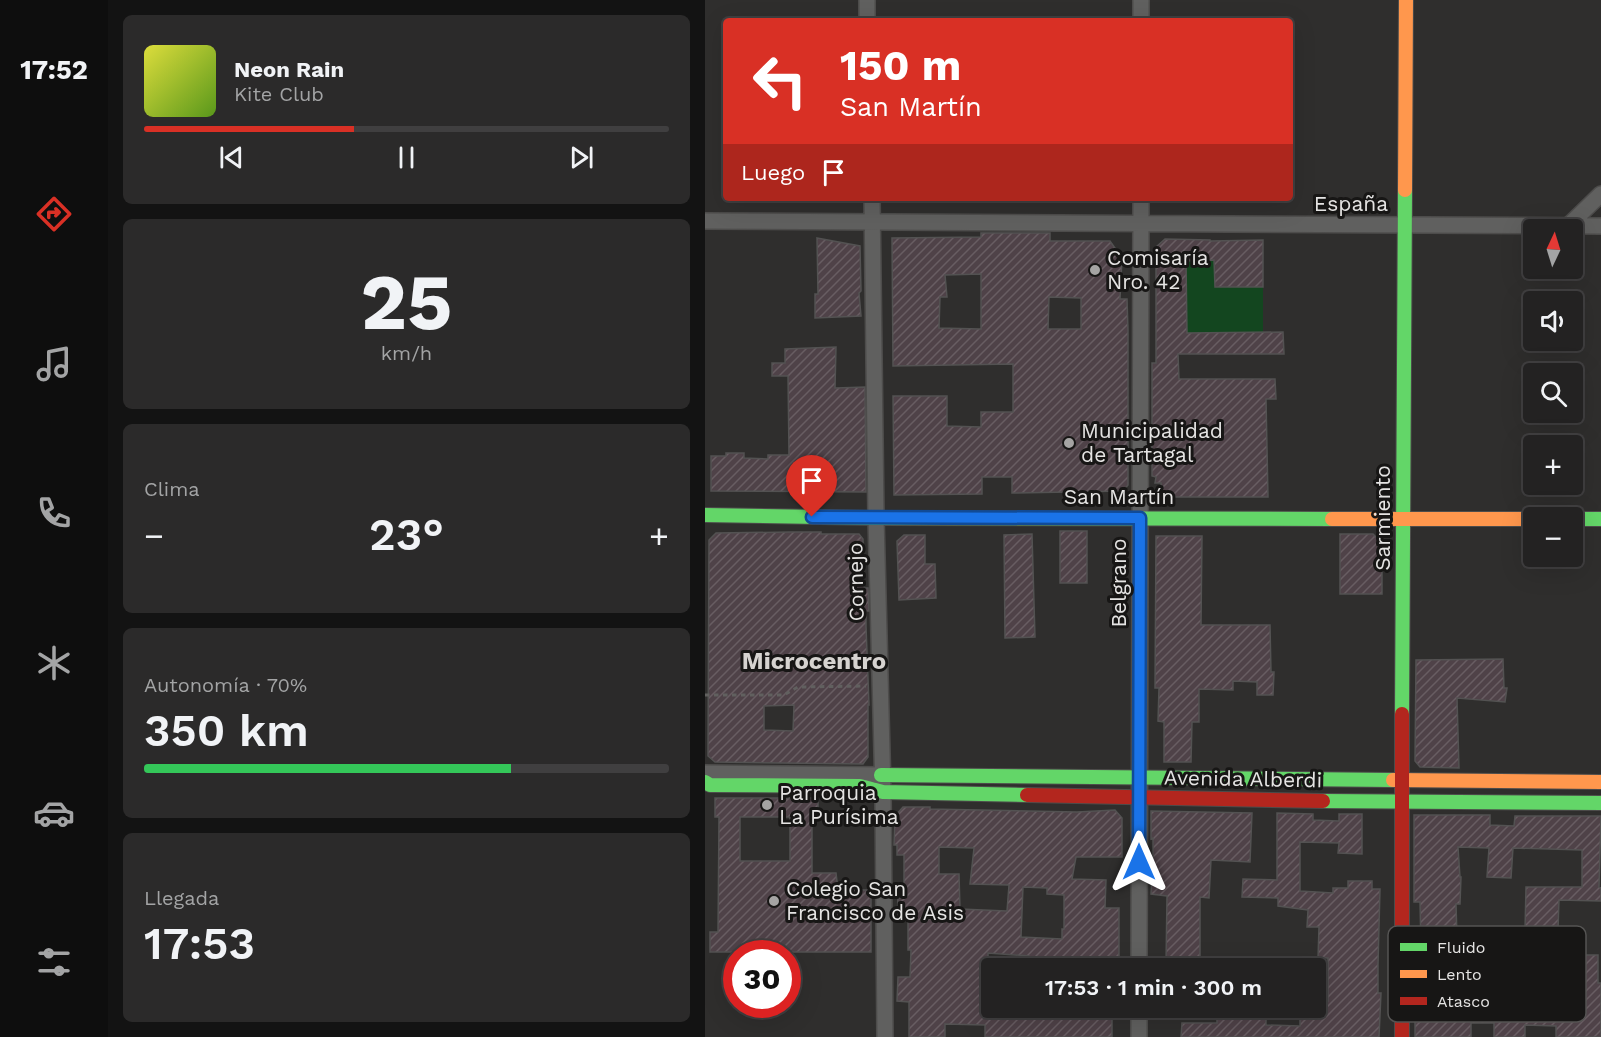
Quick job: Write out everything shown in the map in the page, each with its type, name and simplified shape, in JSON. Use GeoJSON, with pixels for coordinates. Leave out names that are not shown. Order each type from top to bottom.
{"type":"FeatureCollection","features":[{"type":"Feature","properties":{"kind":"street"},"geometry":{"type":"LineString","coordinates":[[867,0],[867,18]]}},
{"type":"Feature","properties":{"kind":"street"},"geometry":{"type":"LineString","coordinates":[[1141,0],[1141,18]]}},
{"type":"Feature","properties":{"kind":"street","name":"Sarmiento"},"geometry":{"type":"LineString","coordinates":[[1402,926],[1406,0]]}},
{"type":"Feature","properties":{"kind":"street"},"geometry":{"type":"LineString","coordinates":[[1575,219],[1601,194]]}},
{"type":"Feature","properties":{"kind":"street","name":"Cornejo"},"geometry":{"type":"LineString","coordinates":[[872,201],[876,518],[883,792],[885,1037]]}},
{"type":"Feature","properties":{"kind":"street","name":"Belgrano"},"geometry":{"type":"LineString","coordinates":[[1139,958],[1141,201]]}},
{"type":"Feature","properties":{"kind":"street","name":"España"},"geometry":{"type":"LineString","coordinates":[[705,221],[1523,226]]}},
{"type":"Feature","properties":{"kind":"street","name":"España"},"geometry":{"type":"LineString","coordinates":[[1583,226],[1601,226]]}},
{"type":"Feature","properties":{"kind":"street","name":"San Martín"},"geometry":{"type":"LineString","coordinates":[[705,515],[876,518],[1523,519]]}},
{"type":"Feature","properties":{"kind":"street"},"geometry":{"type":"LineString","coordinates":[[1583,519],[1601,519]]}},
{"type":"Feature","properties":{"kind":"street"},"geometry":{"type":"LineString","coordinates":[[705,773],[881,775]]}},
{"type":"Feature","properties":{"kind":"street","name":"Avenida Alberdi"},"geometry":{"type":"LineString","coordinates":[[881,775],[1601,782]]}},
{"type":"Feature","properties":{"kind":"street","name":"Avenida Alberdi"},"geometry":{"type":"LineString","coordinates":[[705,782],[710,785],[860,786],[883,792],[1401,803],[1601,803]]}},
{"type":"Feature","properties":{"kind":"street"},"geometry":{"type":"LineString","coordinates":[[1139,1018],[1139,1037]]}},
{"type":"Feature","properties":{"kind":"street","name":"Sarmiento"},"geometry":{"type":"LineString","coordinates":[[1403,1022],[1403,1037]]}},
{"type":"Feature","properties":{"kind":"path"},"geometry":{"type":"LineString","coordinates":[[705,695],[784,695],[798,687],[880,686]]}},
{"type":"Feature","properties":{"kind":"green space"},"geometry":{"type":"Polygon","coordinates":[[[1214,260],[1215,287],[1263,287],[1263,332],[1187,333],[1186,261],[1214,260]]]}},
{"type":"Feature","properties":{"kind":"building"},"geometry":{"type":"Polygon","coordinates":[[[981,233],[1050,233],[1050,241],[1110,241],[1122,258],[1120,299],[1127,299],[1128,330],[1128,485],[1123,491],[1012,493],[1012,477],[982,477],[982,494],[894,495],[893,396],[947,396],[947,426],[981,427],[981,412],[1013,412],[1013,364],[893,366],[892,238],[981,237],[981,233]],[[981,274],[945,275],[947,297],[940,297],[939,328],[981,329],[981,274]],[[1049,297],[1048,329],[1081,329],[1081,298],[1049,297]]]}},
{"type":"Feature","properties":{"kind":"building"},"geometry":{"type":"Polygon","coordinates":[[[817,238],[860,246],[861,316],[815,318],[815,294],[818,294],[817,238]]]}},
{"type":"Feature","properties":{"kind":"building"},"geometry":{"type":"Polygon","coordinates":[[[1165,239],[1263,240],[1263,287],[1215,287],[1214,260],[1186,261],[1187,333],[1283,332],[1284,354],[1178,354],[1179,379],[1275,379],[1276,399],[1266,399],[1268,497],[1162,497],[1161,483],[1155,483],[1156,477],[1152,476],[1152,363],[1156,363],[1156,247],[1165,239]]]}},
{"type":"Feature","properties":{"kind":"building"},"geometry":{"type":"Polygon","coordinates":[[[836,347],[835,388],[865,387],[866,492],[711,491],[711,456],[744,453],[744,458],[768,459],[768,455],[789,455],[788,376],[772,376],[772,363],[785,363],[785,349],[836,347]]]}},
{"type":"Feature","properties":{"kind":"building"},"geometry":{"type":"Polygon","coordinates":[[[1060,531],[1087,531],[1087,583],[1060,583],[1060,531]]]}},
{"type":"Feature","properties":{"kind":"building"},"geometry":{"type":"Polygon","coordinates":[[[821,532],[821,534],[859,534],[863,539],[864,588],[868,588],[869,611],[866,611],[869,705],[868,757],[863,764],[715,762],[708,756],[709,540],[716,533],[821,532]],[[794,705],[764,706],[764,730],[793,731],[794,705]]]}},
{"type":"Feature","properties":{"kind":"building"},"geometry":{"type":"Polygon","coordinates":[[[1032,534],[1035,637],[1005,638],[1004,535],[1032,534]]]}},
{"type":"Feature","properties":{"kind":"building"},"geometry":{"type":"Polygon","coordinates":[[[1340,534],[1373,534],[1382,543],[1382,594],[1340,594],[1340,534]]]}},
{"type":"Feature","properties":{"kind":"building"},"geometry":{"type":"Polygon","coordinates":[[[904,535],[925,535],[925,564],[935,564],[936,598],[899,600],[897,541],[904,535]]]}},
{"type":"Feature","properties":{"kind":"building"},"geometry":{"type":"Polygon","coordinates":[[[1156,536],[1202,536],[1201,625],[1270,625],[1271,672],[1274,672],[1273,695],[1257,695],[1257,682],[1233,681],[1233,690],[1199,689],[1199,722],[1192,722],[1191,762],[1164,762],[1164,722],[1158,721],[1159,688],[1155,688],[1156,536]]]}},
{"type":"Feature","properties":{"kind":"building"},"geometry":{"type":"Polygon","coordinates":[[[1503,659],[1504,688],[1507,688],[1505,702],[1457,698],[1459,768],[1420,767],[1415,761],[1416,660],[1503,659]]]}},
{"type":"Feature","properties":{"kind":"building"},"geometry":{"type":"Polygon","coordinates":[[[715,798],[818,798],[818,818],[812,817],[812,873],[836,873],[838,890],[871,890],[871,952],[801,952],[801,940],[723,940],[723,952],[710,952],[710,932],[718,932],[719,817],[715,817],[715,798]],[[740,817],[740,861],[790,861],[790,817],[740,817]]]}},
{"type":"Feature","properties":{"kind":"building"},"geometry":{"type":"Polygon","coordinates":[[[903,807],[1077,812],[1115,810],[1122,818],[1122,857],[1076,857],[1072,879],[1106,880],[1105,908],[1119,908],[1119,957],[1121,958],[1029,958],[1029,956],[988,953],[988,958],[981,958],[981,1018],[1112,1018],[1112,1037],[985,1037],[985,1025],[945,1024],[945,1037],[909,1037],[909,1002],[897,1001],[898,977],[910,977],[911,950],[908,950],[908,920],[897,920],[898,898],[904,898],[904,855],[897,855],[897,845],[894,845],[895,816],[903,807]],[[939,847],[939,874],[959,874],[960,909],[1007,911],[1009,885],[970,884],[974,848],[939,847]],[[1023,887],[1021,937],[1062,939],[1064,895],[1047,894],[1047,888],[1023,887]]]}},
{"type":"Feature","properties":{"kind":"building"},"geometry":{"type":"Polygon","coordinates":[[[1151,811],[1252,813],[1250,862],[1211,860],[1209,898],[1200,897],[1200,958],[1166,958],[1167,896],[1151,894],[1153,838],[1151,839],[1151,811]]]}},
{"type":"Feature","properties":{"kind":"building"},"geometry":{"type":"Polygon","coordinates":[[[1277,813],[1313,814],[1313,820],[1339,821],[1339,814],[1362,814],[1362,854],[1338,853],[1339,843],[1300,842],[1300,891],[1333,893],[1333,888],[1348,888],[1348,881],[1372,881],[1372,889],[1380,889],[1379,1037],[1181,1037],[1182,1023],[1217,1023],[1217,1018],[1266,1018],[1266,1025],[1300,1026],[1300,1018],[1326,1018],[1328,958],[1318,958],[1319,927],[1307,927],[1308,910],[1278,906],[1278,898],[1242,897],[1243,879],[1277,880],[1277,813]]]}},
{"type":"Feature","properties":{"kind":"building"},"geometry":{"type":"Polygon","coordinates":[[[1414,815],[1490,815],[1490,825],[1514,826],[1515,816],[1601,816],[1599,887],[1601,888],[1601,901],[1559,900],[1558,926],[1525,926],[1526,887],[1582,887],[1582,850],[1513,848],[1511,878],[1487,877],[1489,848],[1458,847],[1461,877],[1460,904],[1456,904],[1457,926],[1421,926],[1420,902],[1414,902],[1414,815]]]}},
{"type":"Feature","properties":{"kind":"building"},"geometry":{"type":"Polygon","coordinates":[[[1586,955],[1598,955],[1598,983],[1601,983],[1601,1037],[1556,1037],[1556,1026],[1525,1025],[1525,1037],[1494,1037],[1494,1023],[1471,1023],[1471,1037],[1415,1037],[1415,1022],[1586,1022],[1586,955]]]}},
{"type":"Feature","properties":{"kind":"traffic: fast"},"geometry":{"type":"LineString","coordinates":[[1402,714],[1405,190]]}},
{"type":"Feature","properties":{"kind":"traffic: fast"},"geometry":{"type":"LineString","coordinates":[[705,515],[876,518],[1332,519]]}},
{"type":"Feature","properties":{"kind":"traffic: fast"},"geometry":{"type":"LineString","coordinates":[[1583,519],[1601,519]]}},
{"type":"Feature","properties":{"kind":"traffic: fast"},"geometry":{"type":"LineString","coordinates":[[881,775],[1393,780]]}},
{"type":"Feature","properties":{"kind":"traffic: fast"},"geometry":{"type":"LineString","coordinates":[[705,782],[710,785],[860,786],[883,792],[1027,795]]}},
{"type":"Feature","properties":{"kind":"traffic: fast"},"geometry":{"type":"LineString","coordinates":[[1323,801],[1601,803]]}},
{"type":"Feature","properties":{"kind":"traffic: slow"},"geometry":{"type":"LineString","coordinates":[[1405,190],[1406,0]]}},
{"type":"Feature","properties":{"kind":"traffic: slow"},"geometry":{"type":"LineString","coordinates":[[1332,519],[1523,519]]}},
{"type":"Feature","properties":{"kind":"traffic: slow"},"geometry":{"type":"LineString","coordinates":[[1393,780],[1601,782]]}},
{"type":"Feature","properties":{"kind":"traffic: jam"},"geometry":{"type":"LineString","coordinates":[[1402,714],[1402,926]]}},
{"type":"Feature","properties":{"kind":"traffic: jam"},"geometry":{"type":"LineString","coordinates":[[1027,795],[1323,801]]}},
{"type":"Feature","properties":{"kind":"traffic: jam"},"geometry":{"type":"LineString","coordinates":[[1402,1022],[1402,1037]]}},
{"type":"Feature","properties":{"kind":"place","name":"Comisaría Nro. 42"},"geometry":{"type":"Point","coordinates":[1095,270]}},
{"type":"Feature","properties":{"kind":"place","name":"Municipalidad de Tartagal"},"geometry":{"type":"Point","coordinates":[1069,443]}},
{"type":"Feature","properties":{"kind":"place","name":"Parroquia La Purísima"},"geometry":{"type":"Point","coordinates":[767,805]}},
{"type":"Feature","properties":{"kind":"place","name":"Colegio San Francisco de Asis"},"geometry":{"type":"Point","coordinates":[774,901]}},
{"type":"Feature","properties":{"kind":"district","name":"Microcentro"},"geometry":{"type":"Point","coordinates":[814,661]}},
{"type":"Feature","properties":{"kind":"route"},"geometry":{"type":"LineString","coordinates":[[812,517],[1140,518],[1139,862]]}}]}
